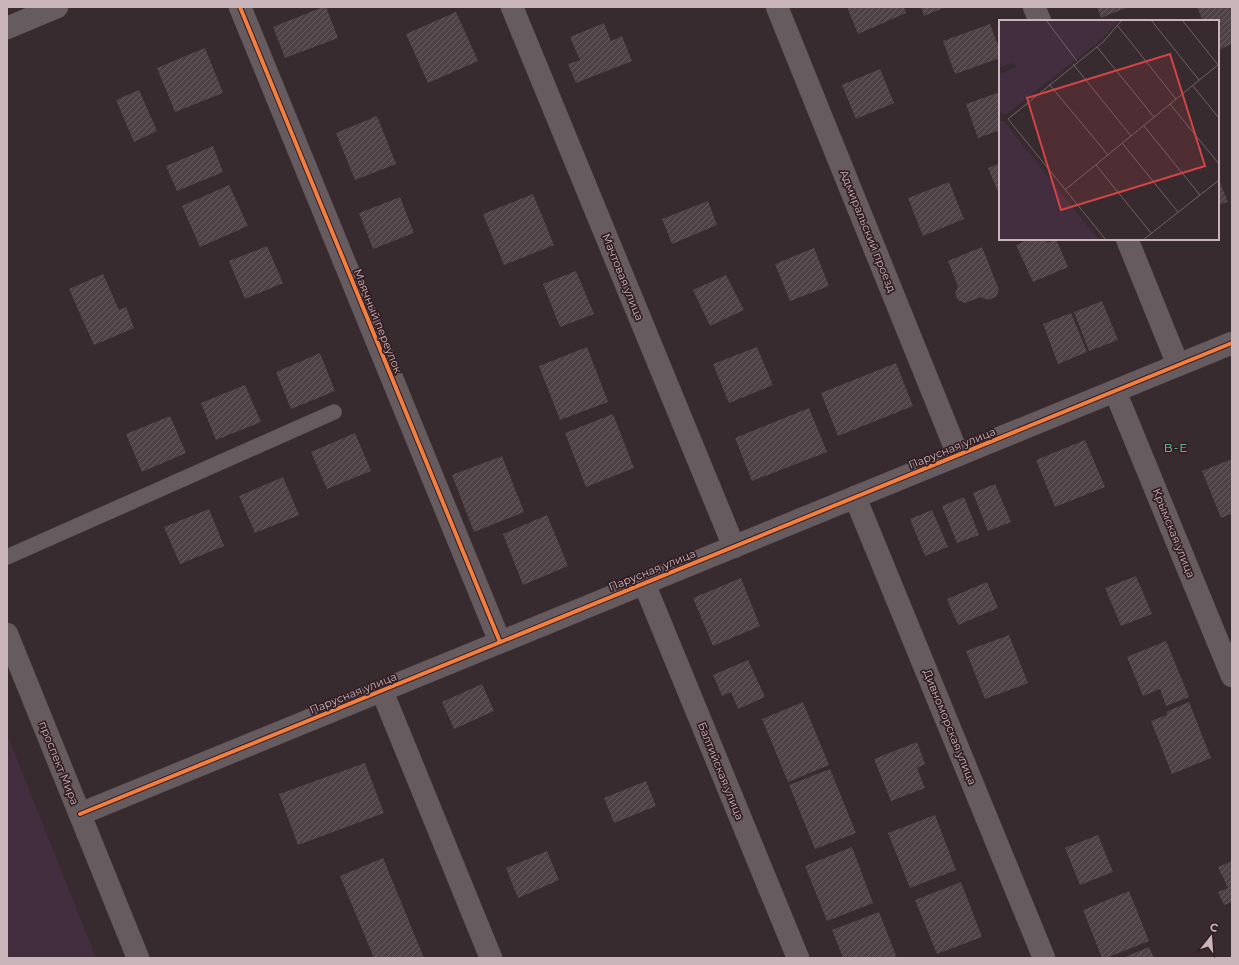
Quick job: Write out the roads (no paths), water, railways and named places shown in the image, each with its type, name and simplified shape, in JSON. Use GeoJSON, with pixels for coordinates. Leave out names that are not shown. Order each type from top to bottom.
{"type":"FeatureCollection","features":[{"type":"Feature","properties":{"kind":"street"},"geometry":{"type":"LineString","coordinates":[[7,28],[57,7]]}},
{"type":"Feature","properties":{"kind":"street","name":"Маячный переулок"},"geometry":{"type":"LineString","coordinates":[[240,7],[500,642]]}},
{"type":"Feature","properties":{"kind":"street","name":"Мачтовая улица"},"geometry":{"type":"LineString","coordinates":[[512,7],[734,547]]}},
{"type":"Feature","properties":{"kind":"street","name":"Адмиральский проезд"},"geometry":{"type":"LineString","coordinates":[[777,7],[958,455]]}},
{"type":"Feature","properties":{"kind":"street"},"geometry":{"type":"LineString","coordinates":[[1034,7],[1040,20]]}},
{"type":"Feature","properties":{"kind":"street"},"geometry":{"type":"LineString","coordinates":[[1127,240],[1178,365]]}},
{"type":"Feature","properties":{"kind":"street","name":"Парусная улица"},"geometry":{"type":"LineString","coordinates":[[80,814],[1232,343]]}},
{"type":"Feature","properties":{"kind":"street","name":"Крымская улица"},"geometry":{"type":"LineString","coordinates":[[1115,391],[1232,676]]}},
{"type":"Feature","properties":{"kind":"street","name":"Дивноморская улица"},"geometry":{"type":"LineString","coordinates":[[855,497],[1044,958]]}},
{"type":"Feature","properties":{"kind":"street","name":"Балтийская улица"},"geometry":{"type":"LineString","coordinates":[[644,583],[798,958]]}},
{"type":"Feature","properties":{"kind":"street","name":"проспект Мира"},"geometry":{"type":"LineString","coordinates":[[7,634],[138,958]]}},
{"type":"Feature","properties":{"kind":"street"},"geometry":{"type":"LineString","coordinates":[[382,691],[491,958]]}},
{"type":"Feature","properties":{"kind":"lane"},"geometry":{"type":"LineString","coordinates":[[7,556],[334,412]]}},
{"type":"Feature","properties":{"kind":"district","name":"В-Е"},"geometry":{"type":"Point","coordinates":[1176,448]}}]}
